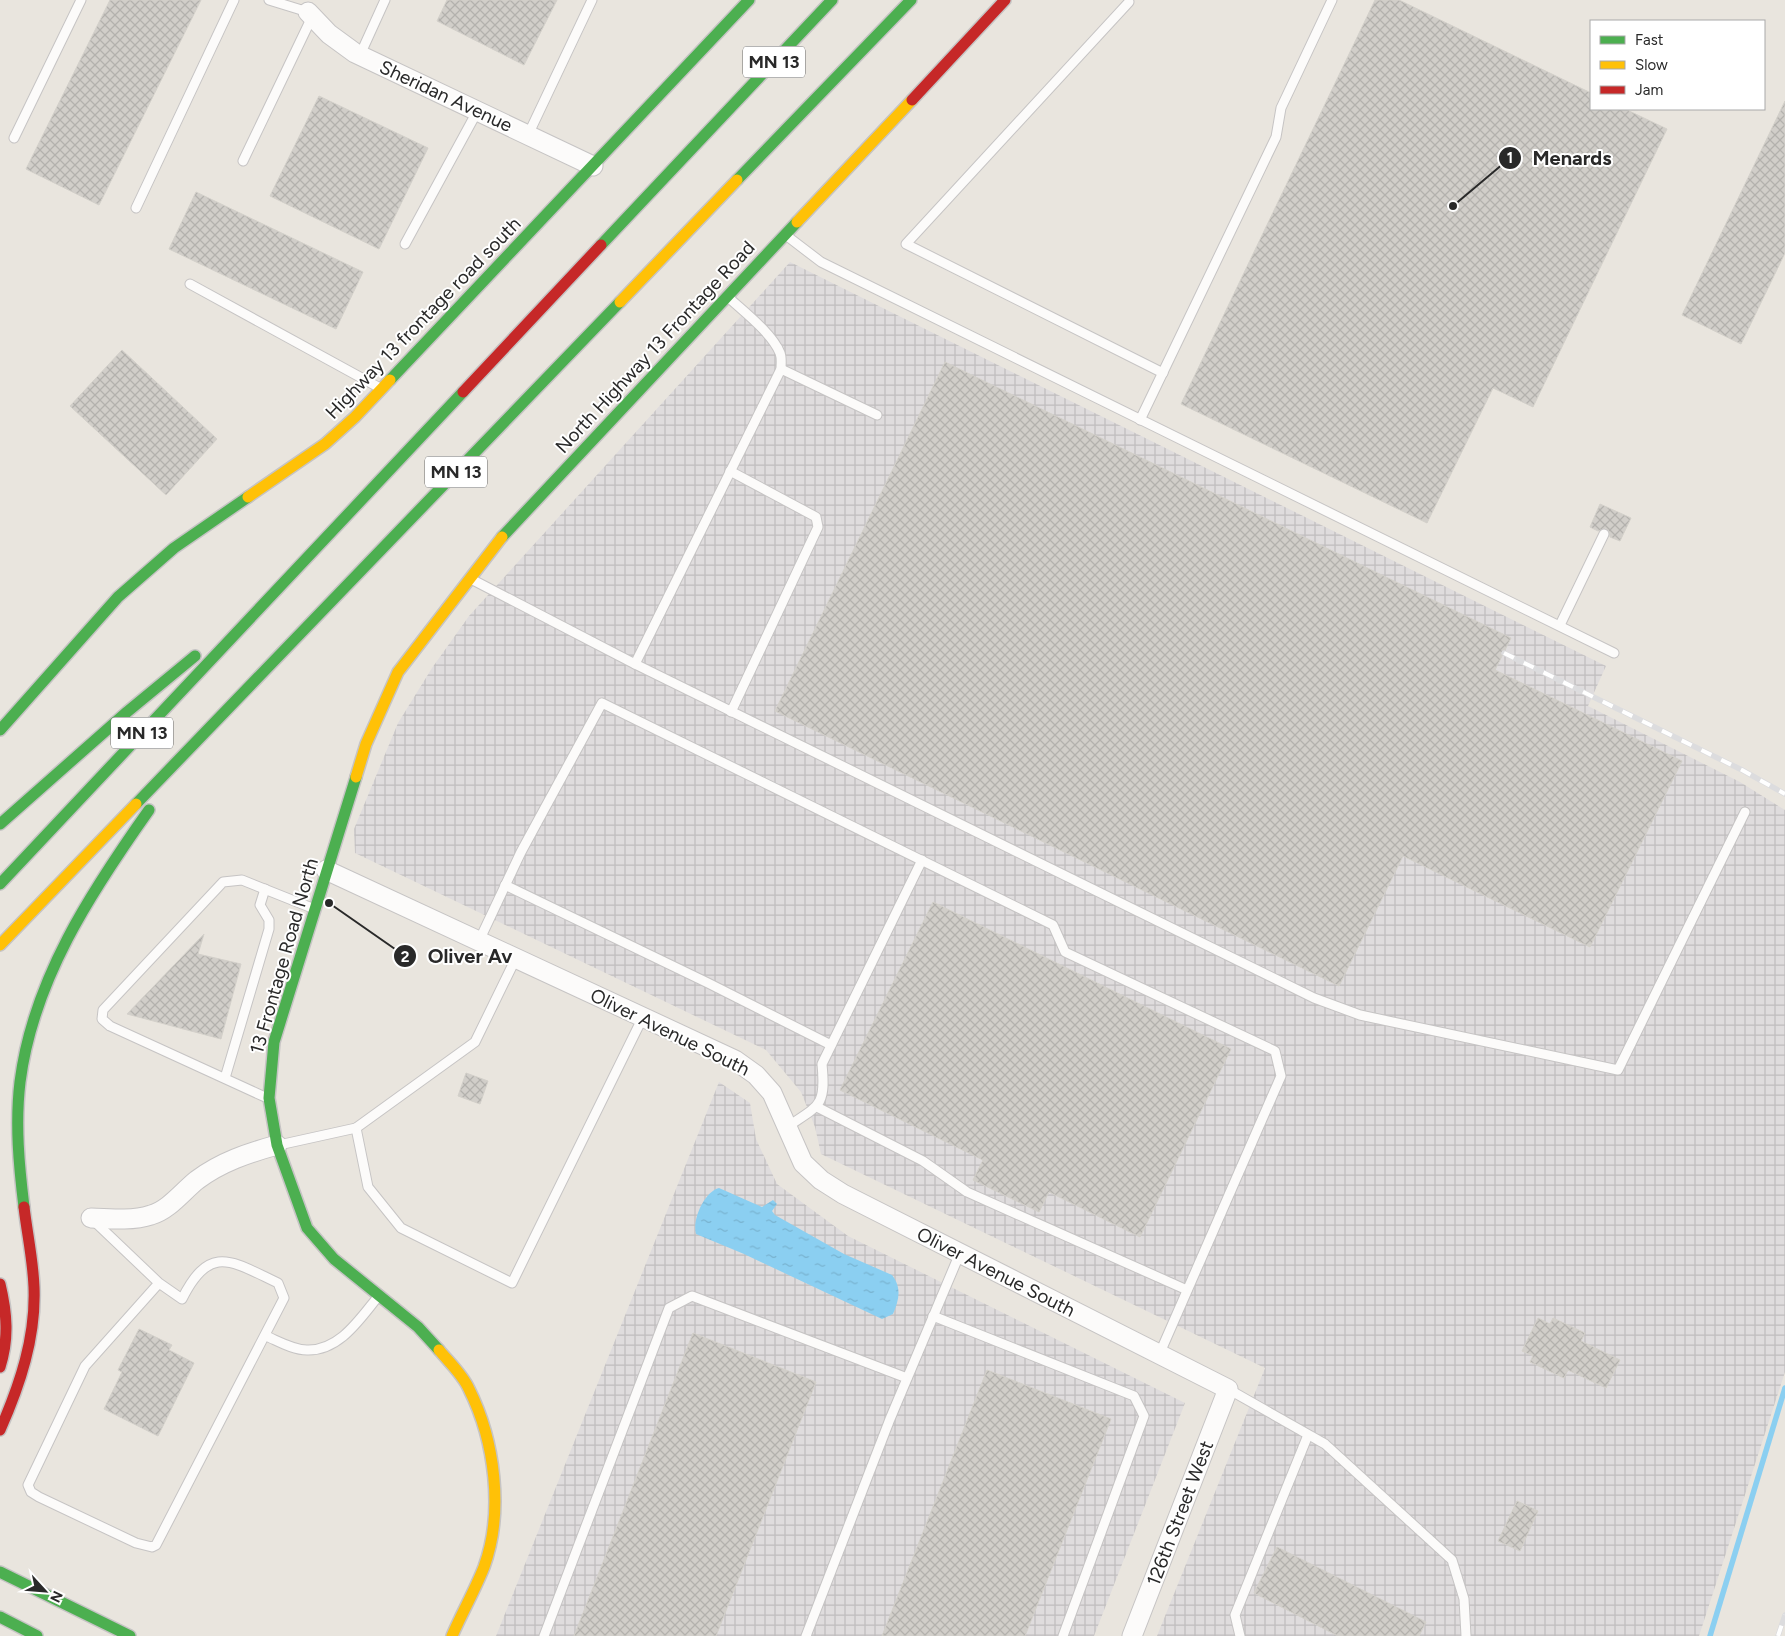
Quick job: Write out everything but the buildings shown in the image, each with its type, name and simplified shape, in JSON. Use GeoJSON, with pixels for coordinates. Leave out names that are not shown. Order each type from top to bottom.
{"type":"FeatureCollection","features":[{"type":"Feature","properties":{"kind":"main road","name":"Highway 13 frontage road south"},"geometry":{"type":"LineString","coordinates":[[0,730],[118,597],[174,548],[325,444],[382,389],[749,0]]}},
{"type":"Feature","properties":{"kind":"main road","name":"MN 13"},"geometry":{"type":"LineString","coordinates":[[0,884],[832,0]]}},
{"type":"Feature","properties":{"kind":"main road","name":"MN 13"},"geometry":{"type":"LineString","coordinates":[[0,945],[911,0]]}},
{"type":"Feature","properties":{"kind":"main road","name":"North Highway 13 Frontage Road"},"geometry":{"type":"LineString","coordinates":[[366,744],[398,672],[497,542],[1005,0]]}},
{"type":"Feature","properties":{"kind":"main road"},"geometry":{"type":"LineString","coordinates":[[0,824],[127,712],[285,582]]}},
{"type":"Feature","properties":{"kind":"main road"},"geometry":{"type":"LineString","coordinates":[[0,1430],[22,1374],[32,1330],[34,1290],[19,1162],[17,1125],[20,1080],[28,1034],[43,992],[72,926],[114,858],[158,798],[261,674]]}},
{"type":"Feature","properties":{"kind":"main road","name":"13 Frontage Road North"},"geometry":{"type":"LineString","coordinates":[[366,744],[274,1042],[269,1098],[276,1145],[307,1228],[334,1259],[418,1327],[445,1357],[469,1388],[485,1432],[493,1477],[495,1519],[484,1566],[452,1636]]}},
{"type":"Feature","properties":{"kind":"main road"},"geometry":{"type":"LineString","coordinates":[[0,1284],[7,1314],[8,1336],[0,1367]]}},
{"type":"Feature","properties":{"kind":"main road"},"geometry":{"type":"LineString","coordinates":[[0,1572],[130,1636]]}},
{"type":"Feature","properties":{"kind":"main road"},"geometry":{"type":"LineString","coordinates":[[0,1617],[37,1636]]}},
{"type":"Feature","properties":{"kind":"street","name":"Sheridan Avenue"},"geometry":{"type":"LineString","coordinates":[[310,14],[329,34],[360,55],[593,166]]}},
{"type":"Feature","properties":{"kind":"street","name":"Oliver Avenue South"},"geometry":{"type":"LineString","coordinates":[[326,870],[735,1060],[756,1075],[772,1093],[803,1162],[820,1180],[843,1194],[1228,1389]]}},
{"type":"Feature","properties":{"kind":"street"},"geometry":{"type":"LineString","coordinates":[[91,1218],[118,1219],[152,1215],[219,1166],[242,1155],[276,1145]]}},
{"type":"Feature","properties":{"kind":"street","name":"126th Street West"},"geometry":{"type":"LineString","coordinates":[[1132,1636],[1228,1389]]}},
{"type":"Feature","properties":{"kind":"lane"},"geometry":{"type":"LineString","coordinates":[[14,138],[80,0]]}},
{"type":"Feature","properties":{"kind":"lane"},"geometry":{"type":"LineString","coordinates":[[136,208],[234,0]]}},
{"type":"Feature","properties":{"kind":"lane"},"geometry":{"type":"LineString","coordinates":[[242,161],[310,14],[269,0]]}},
{"type":"Feature","properties":{"kind":"lane"},"geometry":{"type":"LineString","coordinates":[[360,55],[385,0]]}},
{"type":"Feature","properties":{"kind":"lane"},"geometry":{"type":"LineString","coordinates":[[528,134],[592,0]]}},
{"type":"Feature","properties":{"kind":"lane"},"geometry":{"type":"LineString","coordinates":[[1140,420],[1276,137],[1281,108],[1332,0]]}},
{"type":"Feature","properties":{"kind":"lane"},"geometry":{"type":"LineString","coordinates":[[1129,1],[906,244],[1163,373]]}},
{"type":"Feature","properties":{"kind":"lane"},"geometry":{"type":"LineString","coordinates":[[405,244],[478,110]]}},
{"type":"Feature","properties":{"kind":"lane"},"geometry":{"type":"LineString","coordinates":[[785,234],[821,262],[1614,653]]}},
{"type":"Feature","properties":{"kind":"lane"},"geometry":{"type":"LineString","coordinates":[[190,284],[382,389]]}},
{"type":"Feature","properties":{"kind":"lane"},"geometry":{"type":"LineString","coordinates":[[635,664],[781,369],[781,354],[775,345],[758,325],[727,296]]}},
{"type":"Feature","properties":{"kind":"lane"},"geometry":{"type":"LineString","coordinates":[[781,369],[877,414]]}},
{"type":"Feature","properties":{"kind":"lane"},"geometry":{"type":"LineString","coordinates":[[730,472],[816,517],[818,527],[731,712]]}},
{"type":"Feature","properties":{"kind":"lane"},"geometry":{"type":"LineString","coordinates":[[1560,626],[1604,534]]}},
{"type":"Feature","properties":{"kind":"lane"},"geometry":{"type":"LineString","coordinates":[[469,578],[731,712],[1314,998],[1360,1015],[1618,1070],[1745,812]]}},
{"type":"Feature","properties":{"kind":"lane"},"geometry":{"type":"LineString","coordinates":[[479,941],[506,885],[602,703],[1053,925],[1065,952],[1275,1051],[1281,1076],[1159,1355]]}},
{"type":"Feature","properties":{"kind":"lane"},"geometry":{"type":"LineString","coordinates":[[787,1127],[817,1107],[825,1089],[822,1064],[922,860]]}},
{"type":"Feature","properties":{"kind":"lane"},"geometry":{"type":"LineString","coordinates":[[269,1098],[110,1026],[102,1019],[103,1010],[223,882],[242,880],[314,909]]}},
{"type":"Feature","properties":{"kind":"lane"},"geometry":{"type":"LineString","coordinates":[[506,885],[708,983],[831,1046]]}},
{"type":"Feature","properties":{"kind":"lane"},"geometry":{"type":"LineString","coordinates":[[225,1078],[269,929],[269,920],[260,905],[265,889]]}},
{"type":"Feature","properties":{"kind":"lane"},"geometry":{"type":"LineString","coordinates":[[276,1145],[356,1128],[475,1042],[516,958]]}},
{"type":"Feature","properties":{"kind":"lane"},"geometry":{"type":"LineString","coordinates":[[356,1128],[368,1187],[400,1228],[512,1283],[643,1017]]}},
{"type":"Feature","properties":{"kind":"lane"},"geometry":{"type":"LineString","coordinates":[[817,1107],[924,1161],[967,1192],[1187,1290]]}},
{"type":"Feature","properties":{"kind":"lane"},"geometry":{"type":"LineString","coordinates":[[91,1218],[159,1282],[182,1299],[192,1279],[209,1263],[231,1261],[278,1283],[284,1298],[156,1546],[152,1547],[136,1543],[39,1497],[31,1492],[28,1485],[85,1366],[159,1282]]}},
{"type":"Feature","properties":{"kind":"lane"},"geometry":{"type":"LineString","coordinates":[[806,1636],[907,1378],[960,1253]]}},
{"type":"Feature","properties":{"kind":"lane"},"geometry":{"type":"LineString","coordinates":[[266,1336],[289,1346],[306,1350],[323,1348],[346,1335],[378,1296]]}},
{"type":"Feature","properties":{"kind":"lane"},"geometry":{"type":"LineString","coordinates":[[544,1636],[669,1308],[692,1296],[907,1378]]}},
{"type":"Feature","properties":{"kind":"lane"},"geometry":{"type":"LineString","coordinates":[[933,1316],[1134,1396],[1144,1416],[1063,1636]]}},
{"type":"Feature","properties":{"kind":"lane"},"geometry":{"type":"LineString","coordinates":[[1228,1389],[1325,1444],[1452,1560],[1464,1599],[1466,1636]]}},
{"type":"Feature","properties":{"kind":"lane"},"geometry":{"type":"LineString","coordinates":[[1240,1636],[1235,1615],[1308,1435]]}},
{"type":"Feature","properties":{"kind":"shaded area"},"geometry":{"type":"Polygon","coordinates":[[[790,262],[1606,666],[1588,706],[1740,782],[1785,810],[1785,1372],[1699,1636],[1157,1636],[1265,1368],[821,1154],[815,1127],[801,1092],[766,1050],[355,853],[354,829],[398,723],[432,668],[469,616],[790,262]]]}},
{"type":"Feature","properties":{"kind":"shaded area"},"geometry":{"type":"Polygon","coordinates":[[[719,1082],[750,1103],[756,1139],[777,1184],[848,1236],[1185,1403],[1094,1636],[496,1636],[719,1082]]]}},
{"type":"Feature","properties":{"kind":"water"},"geometry":{"type":"Polygon","coordinates":[[[719,1188],[762,1207],[773,1200],[777,1204],[772,1211],[775,1215],[844,1254],[892,1275],[898,1289],[897,1304],[893,1314],[882,1319],[744,1254],[696,1234],[696,1221],[700,1207],[709,1195],[719,1188]]]}},
{"type":"Feature","properties":{"kind":"waterway"},"geometry":{"type":"LineString","coordinates":[[1710,1636],[1785,1388]]}},
{"type":"Feature","properties":{"kind":"railway"},"geometry":{"type":"LineString","coordinates":[[1504,653],[1742,770],[1785,794]]}},
{"type":"Feature","properties":{"kind":"railway"},"geometry":{"type":"LineString","coordinates":[[1778,1636],[1785,1615]]}},
{"type":"Feature","properties":{"kind":"traffic: fast"},"geometry":{"type":"LineString","coordinates":[[390,380],[749,0]]}},
{"type":"Feature","properties":{"kind":"traffic: fast"},"geometry":{"type":"LineString","coordinates":[[601,245],[832,0]]}},
{"type":"Feature","properties":{"kind":"traffic: fast"},"geometry":{"type":"LineString","coordinates":[[737,180],[911,0]]}},
{"type":"Feature","properties":{"kind":"traffic: fast"},"geometry":{"type":"LineString","coordinates":[[502,537],[797,222]]}},
{"type":"Feature","properties":{"kind":"traffic: fast"},"geometry":{"type":"LineString","coordinates":[[136,804],[620,302]]}},
{"type":"Feature","properties":{"kind":"traffic: fast"},"geometry":{"type":"LineString","coordinates":[[0,884],[463,392]]}},
{"type":"Feature","properties":{"kind":"traffic: fast"},"geometry":{"type":"LineString","coordinates":[[0,730],[118,597],[174,548],[248,497]]}},
{"type":"Feature","properties":{"kind":"traffic: fast"},"geometry":{"type":"LineString","coordinates":[[0,824],[127,712],[195,656]]}},
{"type":"Feature","properties":{"kind":"traffic: fast"},"geometry":{"type":"LineString","coordinates":[[356,777],[274,1042],[269,1098],[277,1145],[307,1228],[334,1259],[418,1327],[439,1350]]}},
{"type":"Feature","properties":{"kind":"traffic: fast"},"geometry":{"type":"LineString","coordinates":[[24,1207],[18,1145],[20,1082],[27,1044],[37,1008],[51,973],[86,905],[149,810]]}},
{"type":"Feature","properties":{"kind":"traffic: fast"},"geometry":{"type":"LineString","coordinates":[[0,1572],[130,1636]]}},
{"type":"Feature","properties":{"kind":"traffic: fast"},"geometry":{"type":"LineString","coordinates":[[0,1617],[37,1636]]}},
{"type":"Feature","properties":{"kind":"traffic: slow"},"geometry":{"type":"LineString","coordinates":[[797,222],[912,100]]}},
{"type":"Feature","properties":{"kind":"traffic: slow"},"geometry":{"type":"LineString","coordinates":[[620,302],[737,180]]}},
{"type":"Feature","properties":{"kind":"traffic: slow"},"geometry":{"type":"LineString","coordinates":[[248,497],[325,444],[355,417],[390,380]]}},
{"type":"Feature","properties":{"kind":"traffic: slow"},"geometry":{"type":"LineString","coordinates":[[356,777],[366,744],[398,672],[502,537]]}},
{"type":"Feature","properties":{"kind":"traffic: slow"},"geometry":{"type":"LineString","coordinates":[[0,945],[136,804]]}},
{"type":"Feature","properties":{"kind":"traffic: slow"},"geometry":{"type":"LineString","coordinates":[[439,1350],[463,1379],[478,1409],[485,1431],[494,1477],[494,1523],[490,1546],[477,1584],[452,1636]]}},
{"type":"Feature","properties":{"kind":"traffic: jam"},"geometry":{"type":"LineString","coordinates":[[912,100],[1005,0]]}},
{"type":"Feature","properties":{"kind":"traffic: jam"},"geometry":{"type":"LineString","coordinates":[[463,392],[601,245]]}},
{"type":"Feature","properties":{"kind":"traffic: jam"},"geometry":{"type":"LineString","coordinates":[[0,1430],[14,1396],[25,1360],[34,1306],[31,1257],[24,1207]]}},
{"type":"Feature","properties":{"kind":"traffic: jam"},"geometry":{"type":"LineString","coordinates":[[0,1284],[6,1326],[5,1346],[0,1367]]}},
{"type":"Feature","properties":{"kind":"place","name":"Menards"},"geometry":{"type":"Point","coordinates":[1453,206]}},
{"type":"Feature","properties":{"kind":"place","name":"Oliver Av"},"geometry":{"type":"Point","coordinates":[329,903]}}]}
